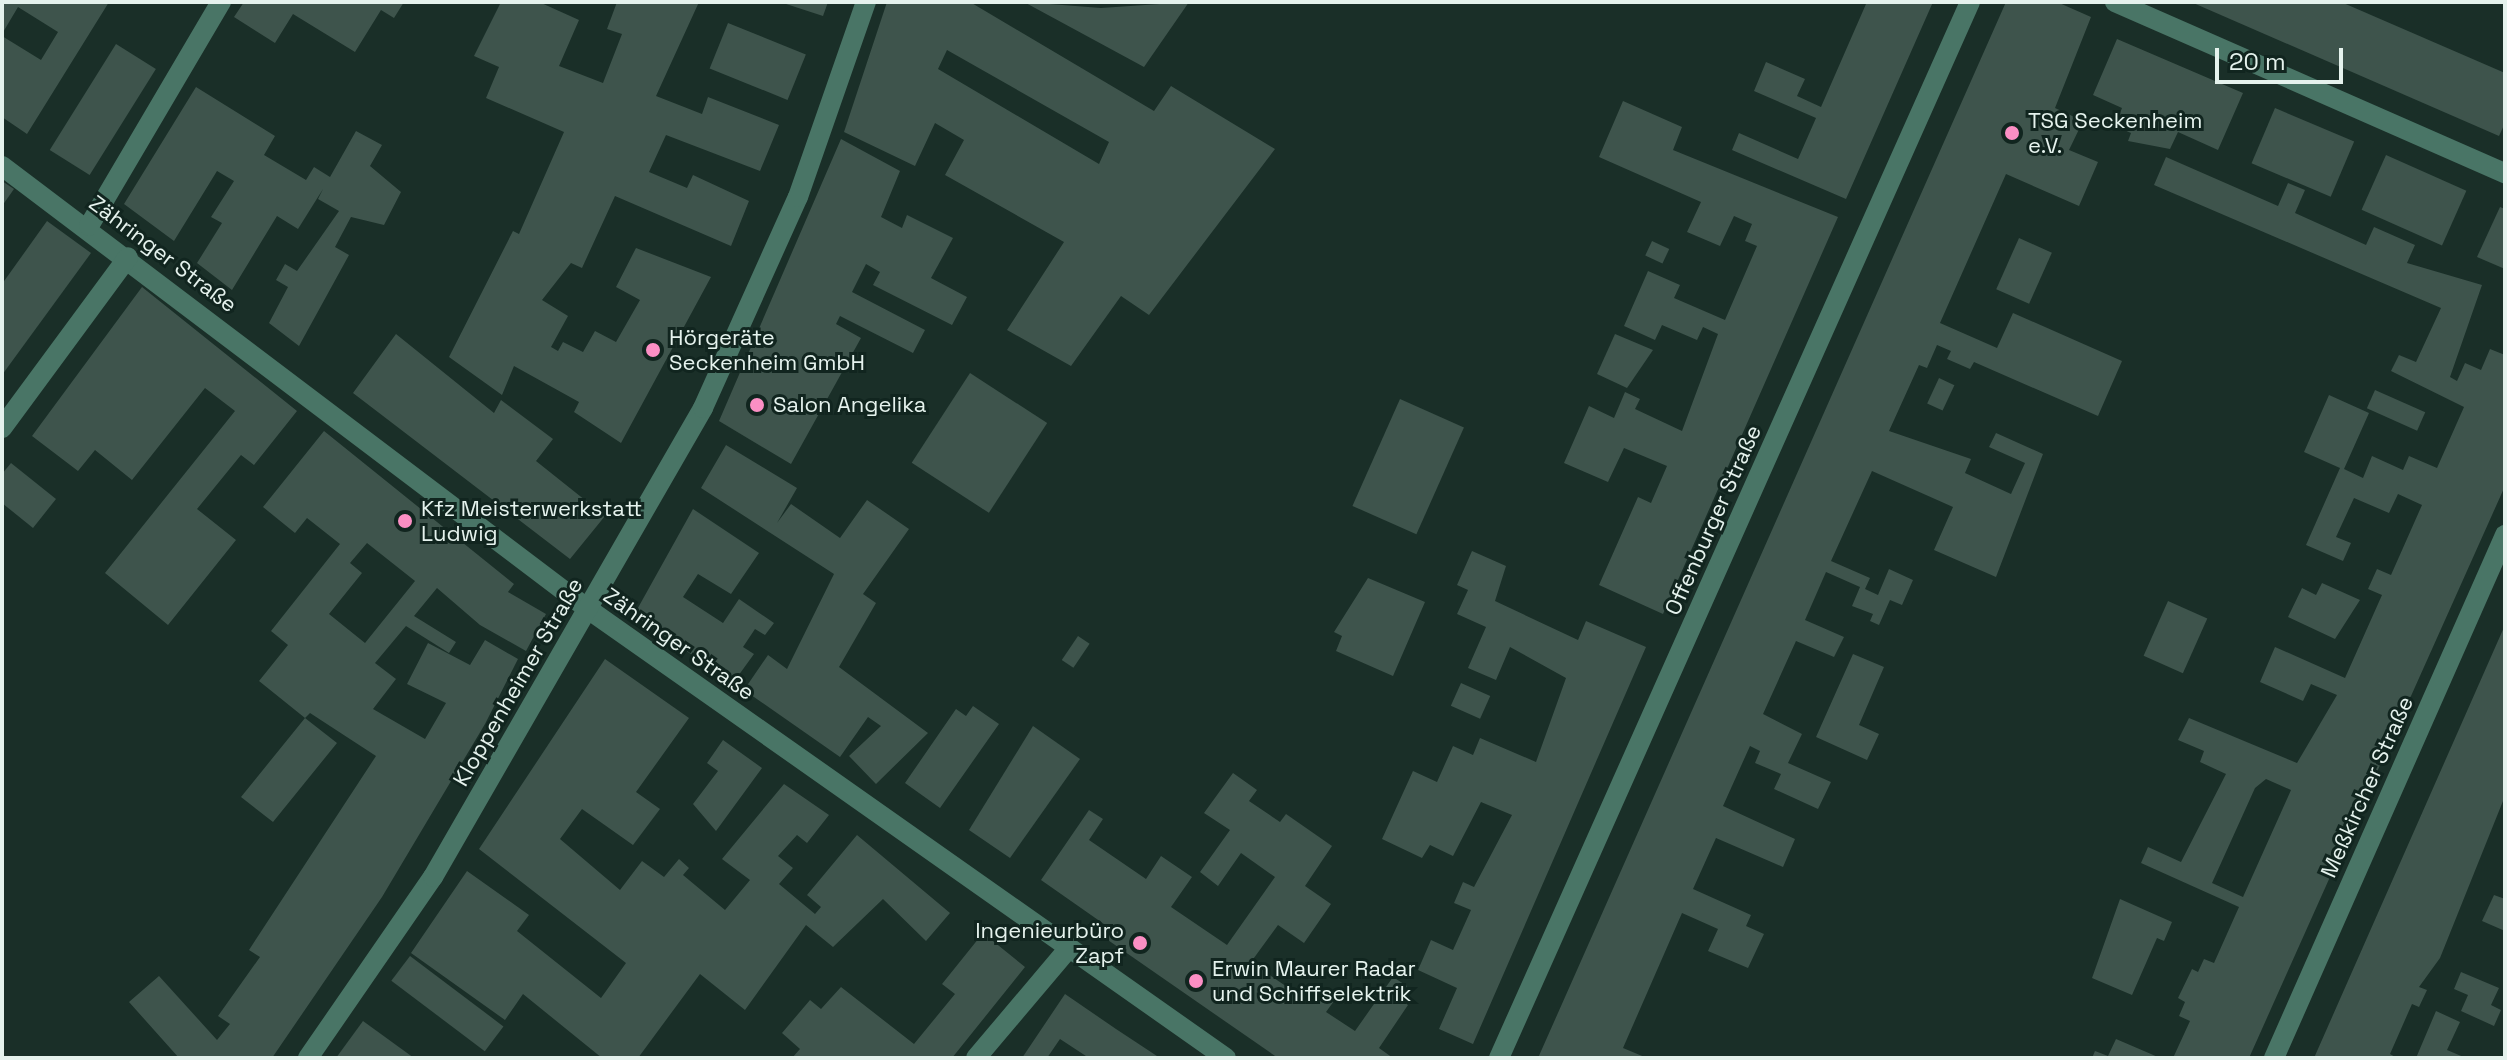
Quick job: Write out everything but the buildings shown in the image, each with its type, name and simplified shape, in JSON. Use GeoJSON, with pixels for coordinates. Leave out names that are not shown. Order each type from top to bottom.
{"type":"FeatureCollection","features":[{"type":"Feature","properties":{"kind":"street"},"geometry":{"type":"LineString","coordinates":[[89,226],[221,2]]}},
{"type":"Feature","properties":{"kind":"street","name":"Kloppenheimer Straße"},"geometry":{"type":"LineString","coordinates":[[308,1058],[433,877],[703,408],[798,197],[866,2]]}},
{"type":"Feature","properties":{"kind":"street","name":"Offenburger Straße"},"geometry":{"type":"LineString","coordinates":[[1499,1058],[1970,2]]}},
{"type":"Feature","properties":{"kind":"street"},"geometry":{"type":"LineString","coordinates":[[2115,2],[2505,173]]}},
{"type":"Feature","properties":{"kind":"street","name":"Zähringer Straße"},"geometry":{"type":"LineString","coordinates":[[2,166],[89,226],[588,609],[1226,1058]]}},
{"type":"Feature","properties":{"kind":"street"},"geometry":{"type":"LineString","coordinates":[[2,428],[128,257]]}},
{"type":"Feature","properties":{"kind":"street","name":"Meßkircher Straße"},"geometry":{"type":"LineString","coordinates":[[2274,1058],[2505,535]]}},
{"type":"Feature","properties":{"kind":"street"},"geometry":{"type":"LineString","coordinates":[[976,1058],[1069,948]]}},
{"type":"Feature","properties":{"kind":"place","name":"TSG Seckenheim e.V."},"geometry":{"type":"Point","coordinates":[2012,133]}},
{"type":"Feature","properties":{"kind":"place","name":"Hörgeräte Seckenheim GmbH"},"geometry":{"type":"Point","coordinates":[653,350]}},
{"type":"Feature","properties":{"kind":"place","name":"Salon Angelika"},"geometry":{"type":"Point","coordinates":[757,405]}},
{"type":"Feature","properties":{"kind":"place","name":"Kfz Meisterwerkstatt Ludwig"},"geometry":{"type":"Point","coordinates":[405,521]}},
{"type":"Feature","properties":{"kind":"place","name":"Ingenieurbüro Zapf"},"geometry":{"type":"Point","coordinates":[1140,943]}},
{"type":"Feature","properties":{"kind":"place","name":"Erwin Maurer Radar und Schiffselektrik"},"geometry":{"type":"Point","coordinates":[1196,981]}}]}
